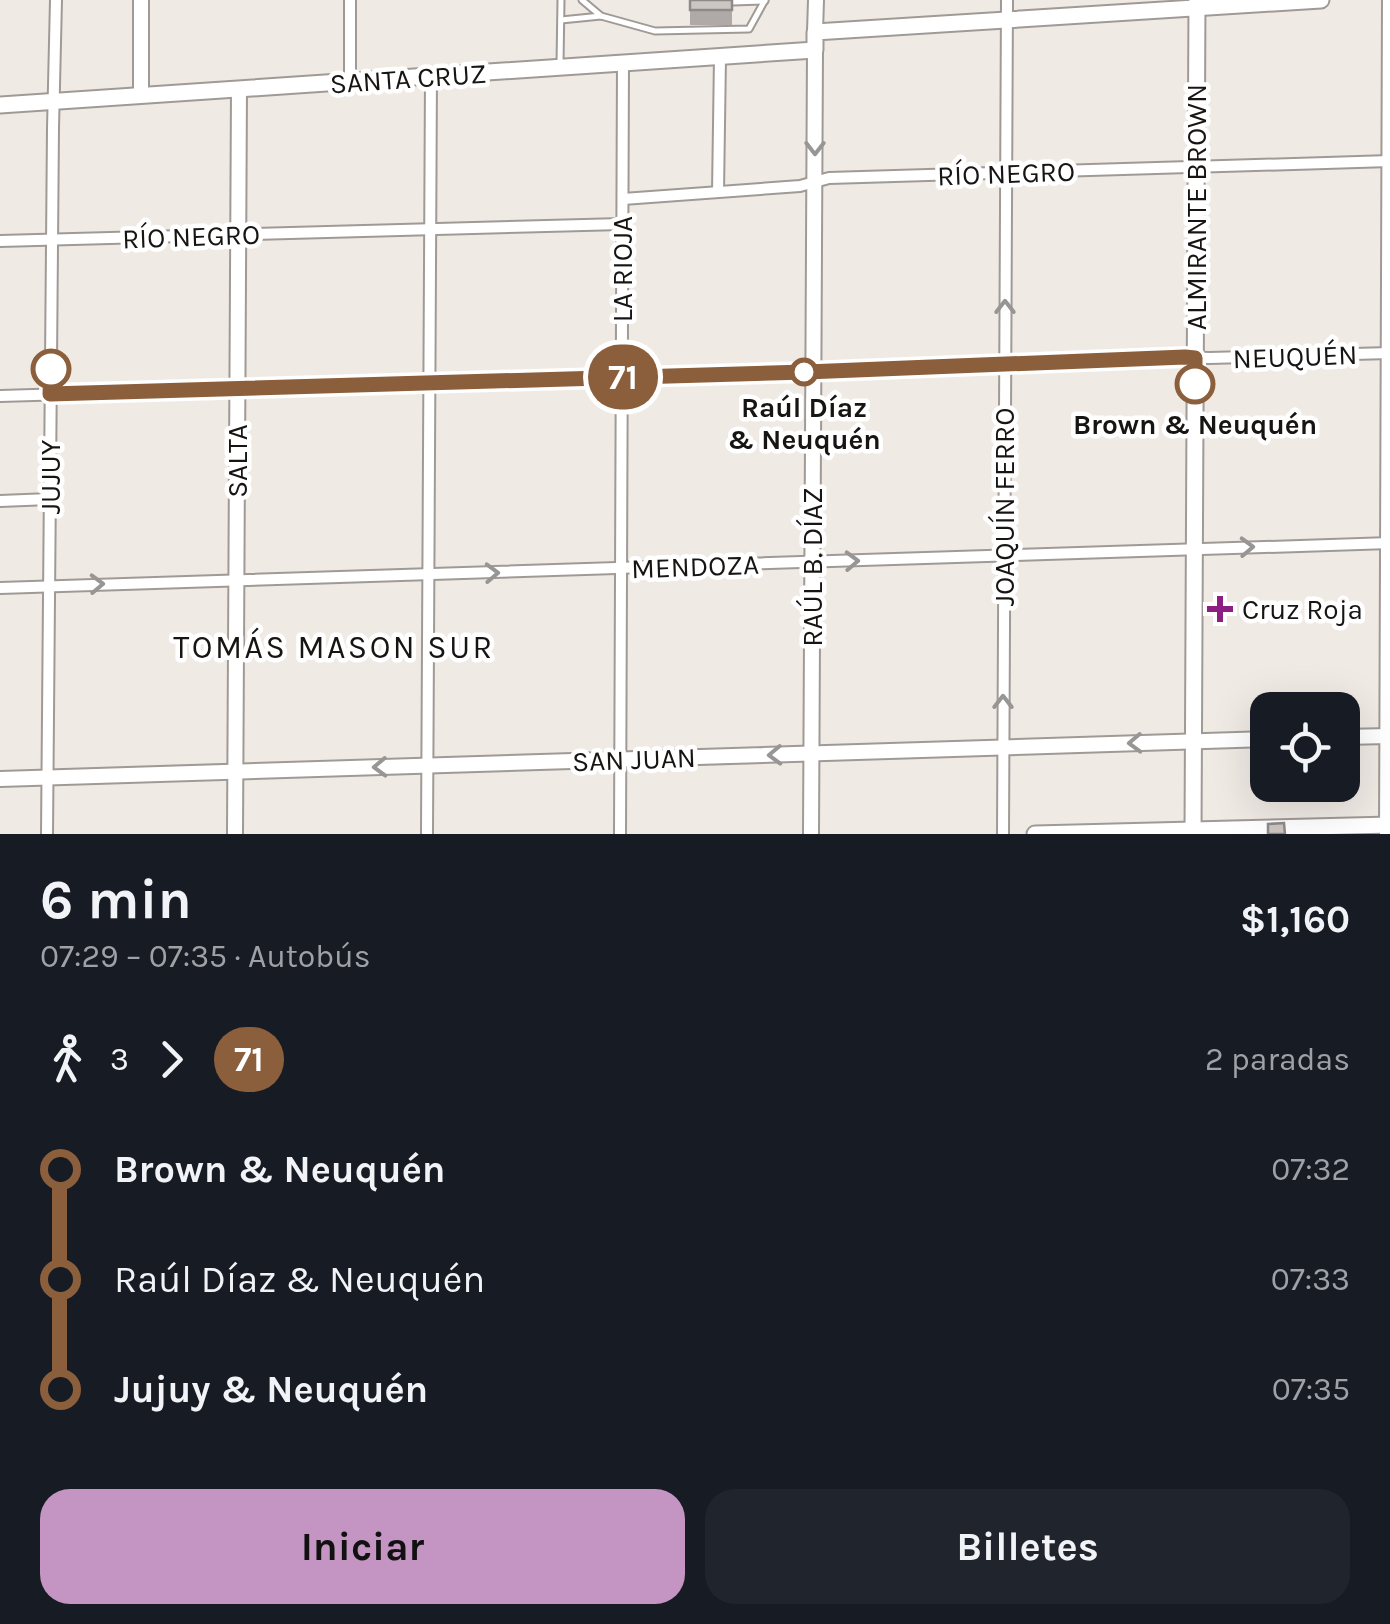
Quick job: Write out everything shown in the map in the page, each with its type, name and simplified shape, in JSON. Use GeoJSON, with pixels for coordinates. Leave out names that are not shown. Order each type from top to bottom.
{"type":"FeatureCollection","features":[{"type":"Feature","properties":{"kind":"main road"},"geometry":{"type":"LineString","coordinates":[[816,32],[1197,4],[1321,0]]}},
{"type":"Feature","properties":{"kind":"main road","name":"ALMIRANTE BROWN"},"geometry":{"type":"LineString","coordinates":[[1193,832],[1197,4]]}},
{"type":"Feature","properties":{"kind":"main road","name":"RAÚL B. DÍAZ"},"geometry":{"type":"LineString","coordinates":[[815,50],[816,32]]}},
{"type":"Feature","properties":{"kind":"main road","name":"SANTA CRUZ"},"geometry":{"type":"LineString","coordinates":[[0,105],[815,50]]}},
{"type":"Feature","properties":{"kind":"main road"},"geometry":{"type":"LineString","coordinates":[[1035,834],[1387,828]]}},
{"type":"Feature","properties":{"kind":"street","name":"JUJUY"},"geometry":{"type":"LineString","coordinates":[[47,834],[56,0]]}},
{"type":"Feature","properties":{"kind":"street"},"geometry":{"type":"LineString","coordinates":[[140,96],[141,0]]}},
{"type":"Feature","properties":{"kind":"street"},"geometry":{"type":"LineString","coordinates":[[350,0],[350,82]]}},
{"type":"Feature","properties":{"kind":"street","name":"RAÚL B. DÍAZ"},"geometry":{"type":"LineString","coordinates":[[816,0],[816,32]]}},
{"type":"Feature","properties":{"kind":"street","name":"JOAQUÍN FERRO"},"geometry":{"type":"LineString","coordinates":[[1003,834],[1007,0]]}},
{"type":"Feature","properties":{"kind":"street"},"geometry":{"type":"LineString","coordinates":[[1387,828],[1388,0]]}},
{"type":"Feature","properties":{"kind":"street","name":"RAÚL B. DÍAZ"},"geometry":{"type":"LineString","coordinates":[[811,834],[815,50]]}},
{"type":"Feature","properties":{"kind":"street"},"geometry":{"type":"LineString","coordinates":[[718,192],[720,57]]}},
{"type":"Feature","properties":{"kind":"street","name":"LA RIOJA"},"geometry":{"type":"LineString","coordinates":[[620,834],[623,63]]}},
{"type":"Feature","properties":{"kind":"street"},"geometry":{"type":"LineString","coordinates":[[427,834],[431,76]]}},
{"type":"Feature","properties":{"kind":"street","name":"SALTA"},"geometry":{"type":"LineString","coordinates":[[236,834],[240,89]]}},
{"type":"Feature","properties":{"kind":"street","name":"RÍO NEGRO"},"geometry":{"type":"LineString","coordinates":[[622,199],[800,186],[829,178],[1389,162]]}},
{"type":"Feature","properties":{"kind":"street","name":"RÍO NEGRO"},"geometry":{"type":"LineString","coordinates":[[0,241],[622,224]]}},
{"type":"Feature","properties":{"kind":"street","name":"NEUQUÉN"},"geometry":{"type":"LineString","coordinates":[[0,396],[1388,354]]}},
{"type":"Feature","properties":{"kind":"street"},"geometry":{"type":"LineString","coordinates":[[0,500],[50,498]]}},
{"type":"Feature","properties":{"kind":"street","name":"MENDOZA"},"geometry":{"type":"LineString","coordinates":[[0,588],[1388,543]]}},
{"type":"Feature","properties":{"kind":"street"},"geometry":{"type":"LineString","coordinates":[[1360,737],[1388,736]]}},
{"type":"Feature","properties":{"kind":"street","name":"SAN JUAN"},"geometry":{"type":"LineString","coordinates":[[0,778],[1250,740]]}},
{"type":"Feature","properties":{"kind":"lane"},"geometry":{"type":"LineString","coordinates":[[560,67],[561,0]]}},
{"type":"Feature","properties":{"kind":"lane"},"geometry":{"type":"LineString","coordinates":[[582,0],[601,16]]}},
{"type":"Feature","properties":{"kind":"lane"},"geometry":{"type":"LineString","coordinates":[[561,20],[601,16],[656,31],[749,29],[765,1]]}},
{"type":"Feature","properties":{"kind":"lane"},"geometry":{"type":"LineString","coordinates":[[732,2],[765,1]]}},
{"type":"Feature","properties":{"kind":"building"},"geometry":{"type":"Polygon","coordinates":[[[690,0],[732,0],[732,10],[690,10],[690,0]]]}},
{"type":"Feature","properties":{"kind":"building"},"geometry":{"type":"Polygon","coordinates":[[[1284,823],[1285,834],[1268,834],[1268,824],[1284,823]]]}},
{"type":"Feature","properties":{"kind":"bus line","name":"71"},"geometry":{"type":"LineString","coordinates":[[51,369],[50,394],[1185,357],[1195,358],[1195,384]]}},
{"type":"Feature","properties":{"kind":"place","name":"Raúl Díaz & Neuquén"},"geometry":{"type":"Point","coordinates":[804,372]}},
{"type":"Feature","properties":{"kind":"place","name":"Brown & Neuquén"},"geometry":{"type":"Point","coordinates":[1195,384]}},
{"type":"Feature","properties":{"kind":"place","name":"Cruz Roja"},"geometry":{"type":"Point","coordinates":[1220,609]}},
{"type":"Feature","properties":{"kind":"district","name":"TOMÁS MASON SUR"},"geometry":{"type":"Point","coordinates":[334,647]}}]}
